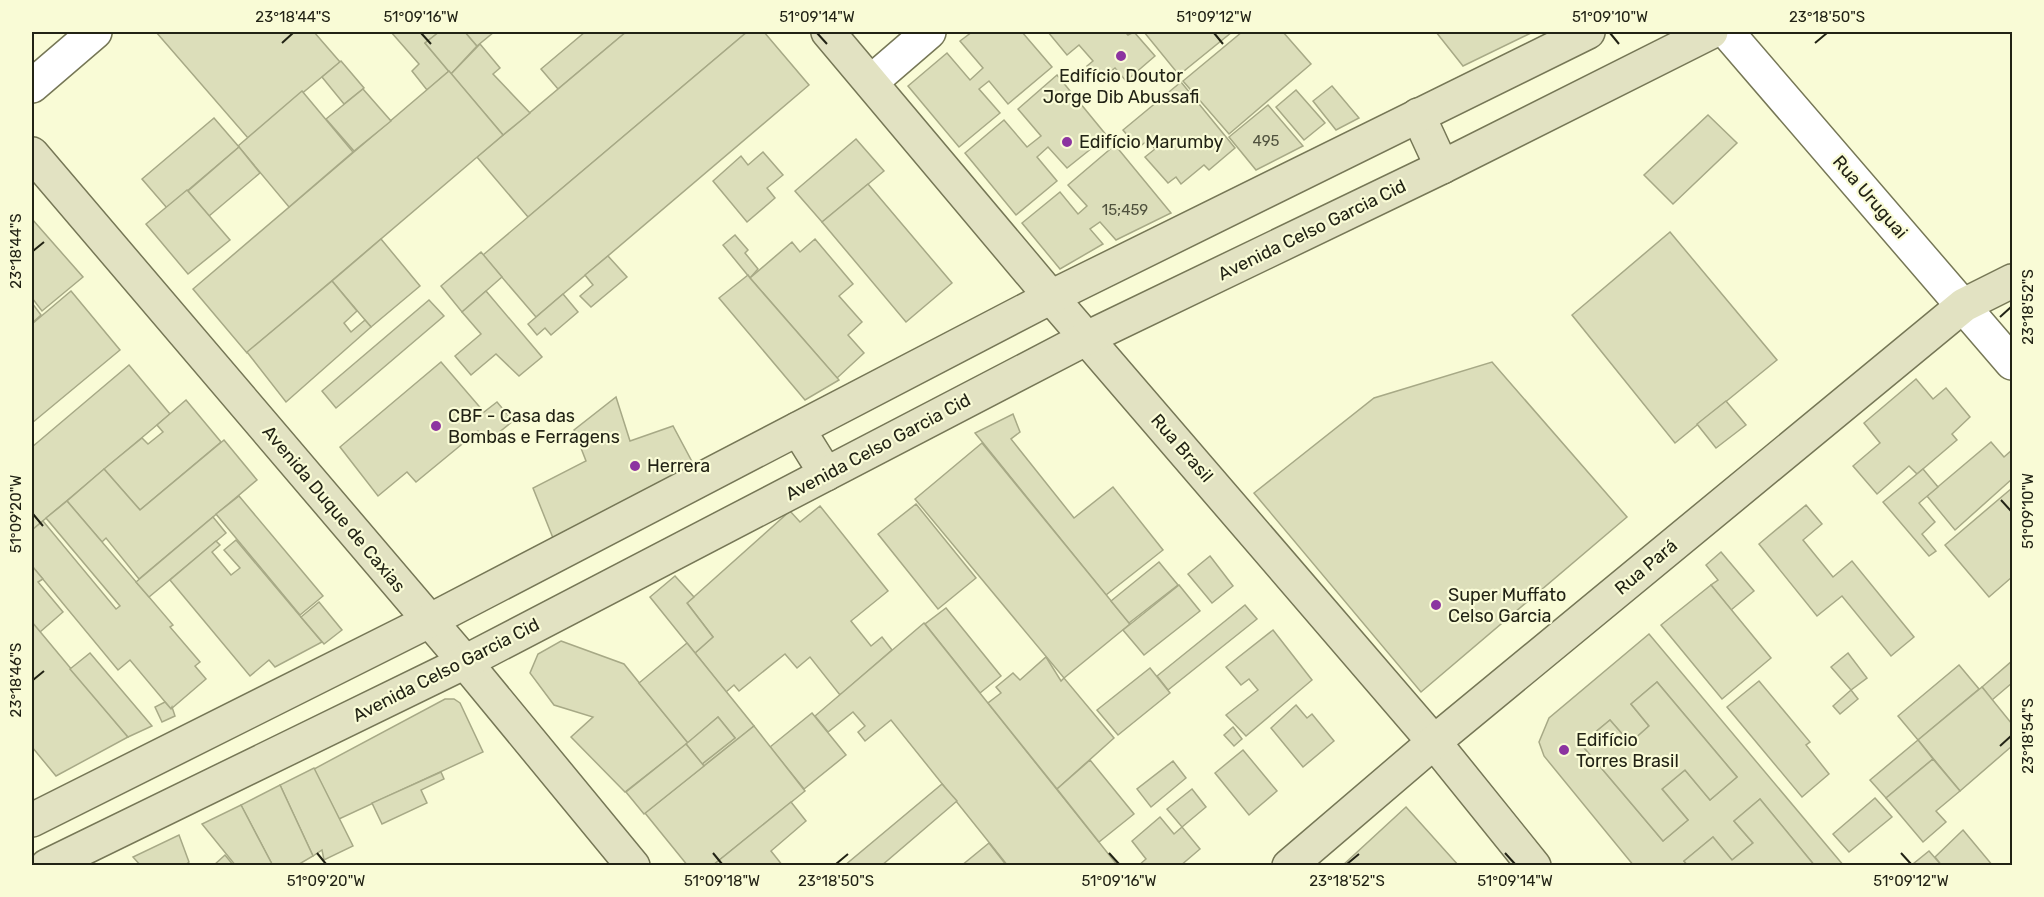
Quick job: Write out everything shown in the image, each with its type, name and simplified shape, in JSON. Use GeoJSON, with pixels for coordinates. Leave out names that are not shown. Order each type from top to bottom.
{"type":"FeatureCollection","features":[{"type":"Feature","properties":{"kind":"main road","name":"Rua Brasil"},"geometry":{"type":"LineString","coordinates":[[828,32],[1051,297],[1434,742],[1534,866]]}},
{"type":"Feature","properties":{"kind":"main road"},"geometry":{"type":"LineString","coordinates":[[32,820],[429,621],[1051,297],[1588,32]]}},
{"type":"Feature","properties":{"kind":"main road","name":"Avenida Celso Garcia Cid"},"geometry":{"type":"LineString","coordinates":[[47,866],[465,662],[1087,338],[1442,167],[1711,32]]}},
{"type":"Feature","properties":{"kind":"main road"},"geometry":{"type":"LineString","coordinates":[[1418,116],[1442,167]]}},
{"type":"Feature","properties":{"kind":"main road","name":"Avenida Duque de Caxias"},"geometry":{"type":"LineString","coordinates":[[32,154],[465,662],[633,866]]}},
{"type":"Feature","properties":{"kind":"main road","name":"Rua Pará"},"geometry":{"type":"LineString","coordinates":[[1289,866],[1434,742],[1964,305],[2013,280]]}},
{"type":"Feature","properties":{"kind":"main road"},"geometry":{"type":"LineString","coordinates":[[798,429],[826,474]]}},
{"type":"Feature","properties":{"kind":"main road"},"geometry":{"type":"LineString","coordinates":[[617,523],[642,570]]}},
{"type":"Feature","properties":{"kind":"street"},"geometry":{"type":"LineString","coordinates":[[32,86],[95,32]]}},
{"type":"Feature","properties":{"kind":"street"},"geometry":{"type":"LineString","coordinates":[[871,82],[929,32]]}},
{"type":"Feature","properties":{"kind":"street","name":"Rua Uruguai"},"geometry":{"type":"LineString","coordinates":[[1727,32],[2013,363]]}},
{"type":"Feature","properties":{"kind":"building"},"geometry":{"type":"Polygon","coordinates":[[[156,32],[314,32],[340,62],[248,138],[156,32]]]}},
{"type":"Feature","properties":{"kind":"building"},"geometry":{"type":"Polygon","coordinates":[[[391,32],[439,32],[425,43],[449,71],[427,90],[412,71],[419,64],[391,32]]]}},
{"type":"Feature","properties":{"kind":"building"},"geometry":{"type":"Polygon","coordinates":[[[439,32],[465,32],[477,46],[451,74],[425,43],[439,32]]]}},
{"type":"Feature","properties":{"kind":"building"},"geometry":{"type":"Polygon","coordinates":[[[465,32],[494,32],[477,46],[465,32]]]}},
{"type":"Feature","properties":{"kind":"building"},"geometry":{"type":"Polygon","coordinates":[[[585,32],[626,32],[558,89],[541,69],[585,32]]]}},
{"type":"Feature","properties":{"kind":"building"},"geometry":{"type":"Polygon","coordinates":[[[626,32],[747,32],[528,217],[477,157],[626,32]]]}},
{"type":"Feature","properties":{"kind":"building"},"geometry":{"type":"Polygon","coordinates":[[[747,32],[764,32],[809,85],[536,317],[483,255],[747,32]]]}},
{"type":"Feature","properties":{"kind":"building"},"geometry":{"type":"Polygon","coordinates":[[[972,32],[1022,32],[1052,67],[1008,104],[989,81],[979,89],[1000,113],[959,147],[908,86],[947,53],[970,80],[983,68],[960,41],[972,32]]]}},
{"type":"Feature","properties":{"kind":"building","name":"Edifício Doutor Jorge Dib Abussafi"},"geometry":{"type":"Polygon","coordinates":[[[1048,32],[1125,32],[1128,35],[1134,32],[1155,56],[1126,81],[1115,68],[1100,80],[1087,66],[1093,61],[1079,45],[1067,55],[1048,32]]]}},
{"type":"Feature","properties":{"kind":"building"},"geometry":{"type":"Polygon","coordinates":[[[1144,32],[1232,32],[1179,75],[1144,32]]]}},
{"type":"Feature","properties":{"kind":"building"},"geometry":{"type":"Polygon","coordinates":[[[1242,32],[1283,32],[1311,64],[1229,134],[1183,81],[1242,32]]]}},
{"type":"Feature","properties":{"kind":"building"},"geometry":{"type":"Polygon","coordinates":[[[1436,32],[1533,32],[1463,66],[1436,32]]]}},
{"type":"Feature","properties":{"kind":"building"},"geometry":{"type":"Polygon","coordinates":[[[480,44],[500,68],[493,74],[530,113],[503,135],[451,74],[480,44]]]}},
{"type":"Feature","properties":{"kind":"building"},"geometry":{"type":"Polygon","coordinates":[[[341,61],[364,88],[344,104],[322,77],[341,61]]]}},
{"type":"Feature","properties":{"kind":"building"},"geometry":{"type":"Polygon","coordinates":[[[449,71],[503,135],[247,353],[193,289],[449,71]]]}},
{"type":"Feature","properties":{"kind":"building","name":"Edifício Marumby"},"geometry":{"type":"Polygon","coordinates":[[[1057,75],[1107,136],[1067,168],[1048,147],[1037,157],[1057,181],[1016,215],[965,153],[1004,120],[1027,147],[1041,136],[1018,109],[1057,75]]]}},
{"type":"Feature","properties":{"kind":"building"},"geometry":{"type":"Polygon","coordinates":[[[1181,82],[1235,148],[1209,170],[1204,165],[1181,184],[1176,177],[1168,183],[1145,157],[1155,149],[1148,140],[1138,148],[1123,130],[1181,82]]]}},
{"type":"Feature","properties":{"kind":"building"},"geometry":{"type":"Polygon","coordinates":[[[1332,86],[1359,118],[1336,130],[1313,101],[1332,86]]]}},
{"type":"Feature","properties":{"kind":"building"},"geometry":{"type":"Polygon","coordinates":[[[363,89],[391,121],[354,151],[326,119],[363,89]]]}},
{"type":"Feature","properties":{"kind":"building"},"geometry":{"type":"Polygon","coordinates":[[[1296,90],[1325,123],[1304,140],[1276,107],[1296,90]]]}},
{"type":"Feature","properties":{"kind":"building"},"geometry":{"type":"Polygon","coordinates":[[[302,91],[353,152],[289,207],[238,146],[302,91]]]}},
{"type":"Feature","properties":{"kind":"building"},"geometry":{"type":"Polygon","coordinates":[[[1268,105],[1303,146],[1256,170],[1229,137],[1268,105]]]}},
{"type":"Feature","properties":{"kind":"building"},"geometry":{"type":"Polygon","coordinates":[[[1708,115],[1737,143],[1673,204],[1644,175],[1708,115]]]}},
{"type":"Feature","properties":{"kind":"building"},"geometry":{"type":"Polygon","coordinates":[[[214,118],[239,147],[167,208],[142,179],[214,118]]]}},
{"type":"Feature","properties":{"kind":"building"},"geometry":{"type":"Polygon","coordinates":[[[856,139],[884,171],[822,222],[795,191],[856,139]]]}},
{"type":"Feature","properties":{"kind":"building","name":"Edifício Marumby"},"geometry":{"type":"Polygon","coordinates":[[[1115,145],[1171,213],[1116,240],[1100,222],[1090,229],[1103,244],[1060,269],[1022,223],[1060,192],[1078,214],[1087,206],[1068,185],[1115,145]]]}},
{"type":"Feature","properties":{"kind":"building"},"geometry":{"type":"Polygon","coordinates":[[[239,147],[260,173],[209,216],[188,191],[239,147]]]}},
{"type":"Feature","properties":{"kind":"building"},"geometry":{"type":"Polygon","coordinates":[[[763,152],[783,175],[767,188],[775,198],[747,222],[713,181],[741,156],[748,165],[763,152]]]}},
{"type":"Feature","properties":{"kind":"building"},"geometry":{"type":"Polygon","coordinates":[[[868,184],[952,283],[906,322],[822,222],[868,184]]]}},
{"type":"Feature","properties":{"kind":"building"},"geometry":{"type":"Polygon","coordinates":[[[187,190],[230,240],[188,274],[146,224],[187,190]]]}},
{"type":"Feature","properties":{"kind":"building"},"geometry":{"type":"Polygon","coordinates":[[[32,219],[83,277],[42,311],[32,298],[32,219]]]}},
{"type":"Feature","properties":{"kind":"building"},"geometry":{"type":"Polygon","coordinates":[[[1670,232],[1777,360],[1675,443],[1572,315],[1670,232]]]}},
{"type":"Feature","properties":{"kind":"building"},"geometry":{"type":"Polygon","coordinates":[[[735,235],[748,250],[745,253],[758,269],[750,278],[723,245],[735,235]]]}},
{"type":"Feature","properties":{"kind":"building"},"geometry":{"type":"Polygon","coordinates":[[[381,239],[420,286],[371,327],[332,281],[381,239]]]}},
{"type":"Feature","properties":{"kind":"building"},"geometry":{"type":"Polygon","coordinates":[[[815,239],[853,284],[839,296],[862,322],[848,335],[864,353],[837,378],[750,278],[792,242],[800,252],[815,239]]]}},
{"type":"Feature","properties":{"kind":"building"},"geometry":{"type":"Polygon","coordinates":[[[481,252],[502,277],[462,312],[441,286],[481,252]]]}},
{"type":"Feature","properties":{"kind":"building"},"geometry":{"type":"Polygon","coordinates":[[[608,256],[627,277],[591,307],[580,296],[593,285],[585,275],[608,256]]]}},
{"type":"Feature","properties":{"kind":"building"},"geometry":{"type":"Polygon","coordinates":[[[748,275],[839,380],[805,400],[719,298],[748,275]]]}},
{"type":"Feature","properties":{"kind":"building"},"geometry":{"type":"Polygon","coordinates":[[[332,281],[357,311],[344,323],[351,332],[365,320],[371,327],[286,402],[247,352],[332,281]]]}},
{"type":"Feature","properties":{"kind":"building"},"geometry":{"type":"Polygon","coordinates":[[[71,291],[120,350],[32,423],[32,324],[71,291]]]}},
{"type":"Feature","properties":{"kind":"building"},"geometry":{"type":"Polygon","coordinates":[[[486,291],[542,357],[519,376],[496,354],[471,375],[455,356],[481,334],[462,312],[486,291]]]}},
{"type":"Feature","properties":{"kind":"building"},"geometry":{"type":"Polygon","coordinates":[[[563,294],[578,312],[551,335],[545,328],[537,335],[528,324],[563,294]]]}},
{"type":"Feature","properties":{"kind":"building"},"geometry":{"type":"Polygon","coordinates":[[[429,300],[444,316],[336,408],[322,391],[429,300]]]}},
{"type":"Feature","properties":{"kind":"building"},"geometry":{"type":"Polygon","coordinates":[[[32,303],[41,315],[32,323],[32,303]]]}},
{"type":"Feature","properties":{"kind":"building","name":"CBF - Casa das Bombas e Ferragens"},"geometry":{"type":"Polygon","coordinates":[[[441,362],[484,412],[497,402],[513,421],[487,442],[478,431],[416,482],[407,472],[378,496],[340,447],[441,362]]]}},
{"type":"Feature","properties":{"kind":"building","name":"Super Muffato Celso Garcia"},"geometry":{"type":"Polygon","coordinates":[[[1492,362],[1627,517],[1421,692],[1254,493],[1374,398],[1492,362]]]}},
{"type":"Feature","properties":{"kind":"building"},"geometry":{"type":"Polygon","coordinates":[[[129,365],[170,414],[32,530],[32,447],[129,365]]]}},
{"type":"Feature","properties":{"kind":"building"},"geometry":{"type":"Polygon","coordinates":[[[1916,379],[1933,399],[1946,388],[1970,417],[1952,434],[1957,440],[1917,474],[1909,466],[1877,494],[1853,466],[1880,443],[1864,423],[1916,379]]]}},
{"type":"Feature","properties":{"kind":"building","name":"Herrera"},"geometry":{"type":"Polygon","coordinates":[[[616,397],[630,441],[673,426],[697,471],[553,538],[533,488],[586,461],[574,430],[616,397]]]}},
{"type":"Feature","properties":{"kind":"building"},"geometry":{"type":"Polygon","coordinates":[[[186,400],[221,442],[140,510],[104,469],[142,438],[148,444],[163,432],[157,425],[186,400]]]}},
{"type":"Feature","properties":{"kind":"building"},"geometry":{"type":"Polygon","coordinates":[[[1726,401],[1746,425],[1716,448],[1697,424],[1726,401]]]}},
{"type":"Feature","properties":{"kind":"building"},"geometry":{"type":"Polygon","coordinates":[[[1013,414],[1020,432],[1011,439],[1074,518],[1113,487],[1163,550],[1106,595],[975,433],[1013,414]]]}},
{"type":"Feature","properties":{"kind":"building"},"geometry":{"type":"Polygon","coordinates":[[[224,440],[257,480],[139,579],[106,538],[102,542],[67,501],[104,469],[140,510],[224,440]]]}},
{"type":"Feature","properties":{"kind":"building"},"geometry":{"type":"Polygon","coordinates":[[[1991,442],[2004,457],[2012,450],[2012,479],[1955,530],[1927,496],[1991,442]]]}},
{"type":"Feature","properties":{"kind":"building"},"geometry":{"type":"Polygon","coordinates":[[[982,443],[1130,624],[1064,678],[915,499],[982,443]]]}},
{"type":"Feature","properties":{"kind":"building"},"geometry":{"type":"Polygon","coordinates":[[[1923,469],[1938,487],[1919,503],[1935,522],[1922,534],[1936,551],[1929,556],[1883,502],[1923,469]]]}},
{"type":"Feature","properties":{"kind":"building"},"geometry":{"type":"Polygon","coordinates":[[[2012,488],[2012,577],[1989,597],[1945,545],[2012,488]]]}},
{"type":"Feature","properties":{"kind":"building"},"geometry":{"type":"Polygon","coordinates":[[[239,496],[323,596],[300,615],[216,514],[239,496]]]}},
{"type":"Feature","properties":{"kind":"building"},"geometry":{"type":"Polygon","coordinates":[[[67,501],[173,625],[170,627],[200,662],[195,666],[206,679],[171,709],[130,660],[118,670],[32,566],[32,530],[43,521],[116,609],[120,606],[46,518],[67,501]]]}},
{"type":"Feature","properties":{"kind":"building"},"geometry":{"type":"Polygon","coordinates":[[[916,504],[976,578],[938,609],[878,534],[916,504]]]}},
{"type":"Feature","properties":{"kind":"building"},"geometry":{"type":"Polygon","coordinates":[[[1806,505],[1822,524],[1803,540],[1833,577],[1852,561],[1914,637],[1891,656],[1842,596],[1817,616],[1759,544],[1806,505]]]}},
{"type":"Feature","properties":{"kind":"building"},"geometry":{"type":"Polygon","coordinates":[[[820,506],[888,591],[851,621],[871,646],[882,637],[892,650],[840,695],[810,657],[797,668],[785,654],[739,691],[734,685],[726,692],[695,653],[713,637],[687,603],[790,511],[800,522],[820,506]]]}},
{"type":"Feature","properties":{"kind":"building"},"geometry":{"type":"Polygon","coordinates":[[[213,517],[226,533],[149,597],[136,582],[213,517]]]}},
{"type":"Feature","properties":{"kind":"building"},"geometry":{"type":"Polygon","coordinates":[[[236,540],[322,642],[275,667],[269,660],[250,676],[170,580],[216,541],[220,545],[212,552],[231,575],[240,568],[224,550],[236,540]]]}},
{"type":"Feature","properties":{"kind":"building"},"geometry":{"type":"Polygon","coordinates":[[[1721,552],[1754,591],[1731,610],[1711,585],[1718,580],[1706,565],[1721,552]]]}},
{"type":"Feature","properties":{"kind":"building"},"geometry":{"type":"Polygon","coordinates":[[[1210,556],[1233,586],[1212,603],[1188,574],[1210,556]]]}},
{"type":"Feature","properties":{"kind":"building"},"geometry":{"type":"Polygon","coordinates":[[[1159,562],[1178,585],[1129,623],[1111,601],[1159,562]]]}},
{"type":"Feature","properties":{"kind":"building"},"geometry":{"type":"Polygon","coordinates":[[[32,566],[43,579],[38,582],[63,612],[40,632],[32,623],[32,566]]]}},
{"type":"Feature","properties":{"kind":"building"},"geometry":{"type":"Polygon","coordinates":[[[675,576],[694,597],[687,603],[713,637],[695,653],[650,597],[675,576]]]}},
{"type":"Feature","properties":{"kind":"building"},"geometry":{"type":"Polygon","coordinates":[[[1179,585],[1200,611],[1144,655],[1123,630],[1179,585]]]}},
{"type":"Feature","properties":{"kind":"building"},"geometry":{"type":"Polygon","coordinates":[[[1711,585],[1771,658],[1722,699],[1661,625],[1711,585]]]}},
{"type":"Feature","properties":{"kind":"building"},"geometry":{"type":"Polygon","coordinates":[[[319,602],[342,630],[324,644],[301,617],[319,602]]]}},
{"type":"Feature","properties":{"kind":"building"},"geometry":{"type":"Polygon","coordinates":[[[1245,605],[1257,619],[1168,690],[1157,676],[1245,605]]]}},
{"type":"Feature","properties":{"kind":"building"},"geometry":{"type":"Polygon","coordinates":[[[946,608],[1001,676],[980,693],[925,624],[946,608]]]}},
{"type":"Feature","properties":{"kind":"building"},"geometry":{"type":"Polygon","coordinates":[[[32,622],[128,737],[56,776],[32,747],[32,622]]]}},
{"type":"Feature","properties":{"kind":"building"},"geometry":{"type":"Polygon","coordinates":[[[924,623],[1118,866],[1008,866],[891,720],[865,741],[858,732],[865,726],[853,712],[828,732],[815,716],[924,623]]]}},
{"type":"Feature","properties":{"kind":"building"},"geometry":{"type":"Polygon","coordinates":[[[1273,630],[1312,680],[1246,736],[1226,715],[1258,690],[1249,679],[1241,685],[1226,667],[1273,630]]]}},
{"type":"Feature","properties":{"kind":"building","name":"Edifício Torres Brasil"},"geometry":{"type":"Polygon","coordinates":[[[1649,634],[1844,866],[1815,866],[1760,799],[1734,821],[1753,843],[1732,860],[1713,837],[1684,861],[1688,866],[1634,866],[1544,756],[1539,742],[1549,718],[1649,634]],[[1657,682],[1631,704],[1649,726],[1630,743],[1610,720],[1581,744],[1663,841],[1688,820],[1662,789],[1685,770],[1710,800],[1737,777],[1657,682]]]}},
{"type":"Feature","properties":{"kind":"building"},"geometry":{"type":"Polygon","coordinates":[[[561,641],[624,664],[688,743],[625,792],[571,737],[593,717],[554,705],[530,673],[538,654],[561,641]]]}},
{"type":"Feature","properties":{"kind":"building"},"geometry":{"type":"Polygon","coordinates":[[[687,643],[754,726],[704,766],[702,764],[735,738],[718,717],[688,743],[639,683],[687,643]]]}},
{"type":"Feature","properties":{"kind":"building"},"geometry":{"type":"Polygon","coordinates":[[[90,653],[152,726],[128,737],[70,669],[90,653]]]}},
{"type":"Feature","properties":{"kind":"building"},"geometry":{"type":"Polygon","coordinates":[[[1848,653],[1867,678],[1851,690],[1831,667],[1848,653]]]}},
{"type":"Feature","properties":{"kind":"building"},"geometry":{"type":"Polygon","coordinates":[[[1046,657],[1061,681],[1064,678],[1114,738],[1057,789],[988,703],[1001,693],[996,687],[1013,673],[1020,680],[1046,657]]]}},
{"type":"Feature","properties":{"kind":"building"},"geometry":{"type":"Polygon","coordinates":[[[2012,661],[2012,683],[1992,700],[1982,687],[2012,661]]]}},
{"type":"Feature","properties":{"kind":"building"},"geometry":{"type":"Polygon","coordinates":[[[1959,665],[1979,689],[1918,740],[1898,716],[1959,665]]]}},
{"type":"Feature","properties":{"kind":"building"},"geometry":{"type":"Polygon","coordinates":[[[1150,668],[1170,693],[1118,735],[1097,710],[1150,668]]]}},
{"type":"Feature","properties":{"kind":"building"},"geometry":{"type":"Polygon","coordinates":[[[1759,681],[1810,742],[1806,745],[1829,774],[1802,797],[1727,707],[1759,681]]]}},
{"type":"Feature","properties":{"kind":"building"},"geometry":{"type":"Polygon","coordinates":[[[1657,682],[1737,777],[1710,800],[1685,770],[1662,789],[1688,820],[1663,841],[1581,744],[1610,720],[1630,743],[1649,726],[1631,704],[1657,682]]]}},
{"type":"Feature","properties":{"kind":"building"},"geometry":{"type":"Polygon","coordinates":[[[1982,687],[2012,724],[2012,746],[1960,791],[1918,740],[1982,687]]]}},
{"type":"Feature","properties":{"kind":"building"},"geometry":{"type":"Polygon","coordinates":[[[1851,690],[1858,699],[1840,714],[1833,706],[1851,690]]]}},
{"type":"Feature","properties":{"kind":"building"},"geometry":{"type":"Polygon","coordinates":[[[445,699],[454,699],[460,703],[483,752],[339,819],[314,769],[445,699]]]}},
{"type":"Feature","properties":{"kind":"building"},"geometry":{"type":"Polygon","coordinates":[[[165,702],[171,709],[172,707],[175,716],[162,722],[155,707],[165,702]]]}},
{"type":"Feature","properties":{"kind":"building"},"geometry":{"type":"Polygon","coordinates":[[[1296,705],[1307,718],[1312,714],[1334,741],[1303,767],[1271,728],[1296,705]]]}},
{"type":"Feature","properties":{"kind":"building"},"geometry":{"type":"Polygon","coordinates":[[[812,713],[846,755],[804,789],[770,747],[812,713]]]}},
{"type":"Feature","properties":{"kind":"building"},"geometry":{"type":"Polygon","coordinates":[[[718,717],[735,738],[702,764],[686,744],[718,717]]]}},
{"type":"Feature","properties":{"kind":"building"},"geometry":{"type":"Polygon","coordinates":[[[754,726],[805,791],[712,866],[688,866],[645,813],[754,726]]]}},
{"type":"Feature","properties":{"kind":"building"},"geometry":{"type":"Polygon","coordinates":[[[1233,727],[1242,739],[1234,746],[1224,735],[1233,727]]]}},
{"type":"Feature","properties":{"kind":"building"},"geometry":{"type":"Polygon","coordinates":[[[1918,740],[1933,759],[1886,798],[1870,780],[1918,740]]]}},
{"type":"Feature","properties":{"kind":"building"},"geometry":{"type":"Polygon","coordinates":[[[686,744],[704,766],[644,814],[626,792],[686,744]]]}},
{"type":"Feature","properties":{"kind":"building"},"geometry":{"type":"Polygon","coordinates":[[[1243,750],[1277,791],[1249,815],[1215,773],[1243,750]]]}},
{"type":"Feature","properties":{"kind":"building"},"geometry":{"type":"Polygon","coordinates":[[[1933,759],[1960,791],[1936,811],[1946,822],[1923,842],[1886,798],[1933,759]]]}},
{"type":"Feature","properties":{"kind":"building"},"geometry":{"type":"Polygon","coordinates":[[[1090,760],[1134,814],[1099,842],[1057,789],[1090,760]]]}},
{"type":"Feature","properties":{"kind":"building"},"geometry":{"type":"Polygon","coordinates":[[[1173,761],[1186,778],[1151,807],[1137,789],[1173,761]]]}},
{"type":"Feature","properties":{"kind":"building"},"geometry":{"type":"Polygon","coordinates":[[[314,768],[353,846],[324,860],[322,850],[313,856],[280,785],[314,768]]]}},
{"type":"Feature","properties":{"kind":"building"},"geometry":{"type":"Polygon","coordinates":[[[441,772],[444,779],[421,790],[427,803],[382,824],[372,803],[441,772]]]}},
{"type":"Feature","properties":{"kind":"building"},"geometry":{"type":"Polygon","coordinates":[[[942,784],[957,801],[881,866],[844,866],[942,784]]]}},
{"type":"Feature","properties":{"kind":"building"},"geometry":{"type":"Polygon","coordinates":[[[280,785],[313,856],[296,866],[273,866],[241,805],[280,785]]]}},
{"type":"Feature","properties":{"kind":"building"},"geometry":{"type":"Polygon","coordinates":[[[1192,789],[1206,807],[1182,827],[1167,809],[1192,789]]]}},
{"type":"Feature","properties":{"kind":"building"},"geometry":{"type":"Polygon","coordinates":[[[1875,798],[1892,817],[1849,852],[1833,834],[1875,798]]]}},
{"type":"Feature","properties":{"kind":"building"},"geometry":{"type":"Polygon","coordinates":[[[1760,799],[1815,866],[1688,866],[1684,861],[1713,837],[1732,860],[1753,843],[1734,821],[1760,799]]]}},
{"type":"Feature","properties":{"kind":"building"},"geometry":{"type":"Polygon","coordinates":[[[791,802],[806,821],[771,851],[783,866],[712,866],[791,802]]]}},
{"type":"Feature","properties":{"kind":"building"},"geometry":{"type":"Polygon","coordinates":[[[241,805],[273,866],[236,866],[202,824],[241,805]]]}},
{"type":"Feature","properties":{"kind":"building"},"geometry":{"type":"Polygon","coordinates":[[[1406,807],[1459,866],[1342,866],[1406,807]]]}},
{"type":"Feature","properties":{"kind":"building"},"geometry":{"type":"Polygon","coordinates":[[[1160,817],[1174,834],[1182,827],[1200,849],[1180,866],[1138,866],[1146,859],[1132,841],[1160,817]]]}},
{"type":"Feature","properties":{"kind":"building"},"geometry":{"type":"Polygon","coordinates":[[[1963,830],[1993,866],[1942,866],[1935,857],[1963,830]]]}},
{"type":"Feature","properties":{"kind":"building"},"geometry":{"type":"Polygon","coordinates":[[[179,835],[189,862],[184,866],[141,866],[133,857],[179,835]]]}},
{"type":"Feature","properties":{"kind":"building"},"geometry":{"type":"Polygon","coordinates":[[[989,843],[1007,866],[961,866],[989,843]]]}},
{"type":"Feature","properties":{"kind":"building"},"geometry":{"type":"Polygon","coordinates":[[[1929,851],[1942,866],[1914,866],[1913,864],[1929,851]]]}},
{"type":"Feature","properties":{"kind":"building"},"geometry":{"type":"Polygon","coordinates":[[[225,855],[234,866],[213,866],[225,855]]]}},
{"type":"Feature","properties":{"kind":"place","name":"Edifício Doutor Jorge Dib Abussafi"},"geometry":{"type":"Point","coordinates":[1121,56]}},
{"type":"Feature","properties":{"kind":"place","name":"Edifício Marumby"},"geometry":{"type":"Point","coordinates":[1067,142]}},
{"type":"Feature","properties":{"kind":"place","name":"CBF - Casa das Bombas e Ferragens"},"geometry":{"type":"Point","coordinates":[436,426]}},
{"type":"Feature","properties":{"kind":"place","name":"Herrera"},"geometry":{"type":"Point","coordinates":[635,466]}},
{"type":"Feature","properties":{"kind":"place","name":"Super Muffato Celso Garcia"},"geometry":{"type":"Point","coordinates":[1436,605]}},
{"type":"Feature","properties":{"kind":"place","name":"Edifício Torres Brasil"},"geometry":{"type":"Point","coordinates":[1564,750]}}]}
